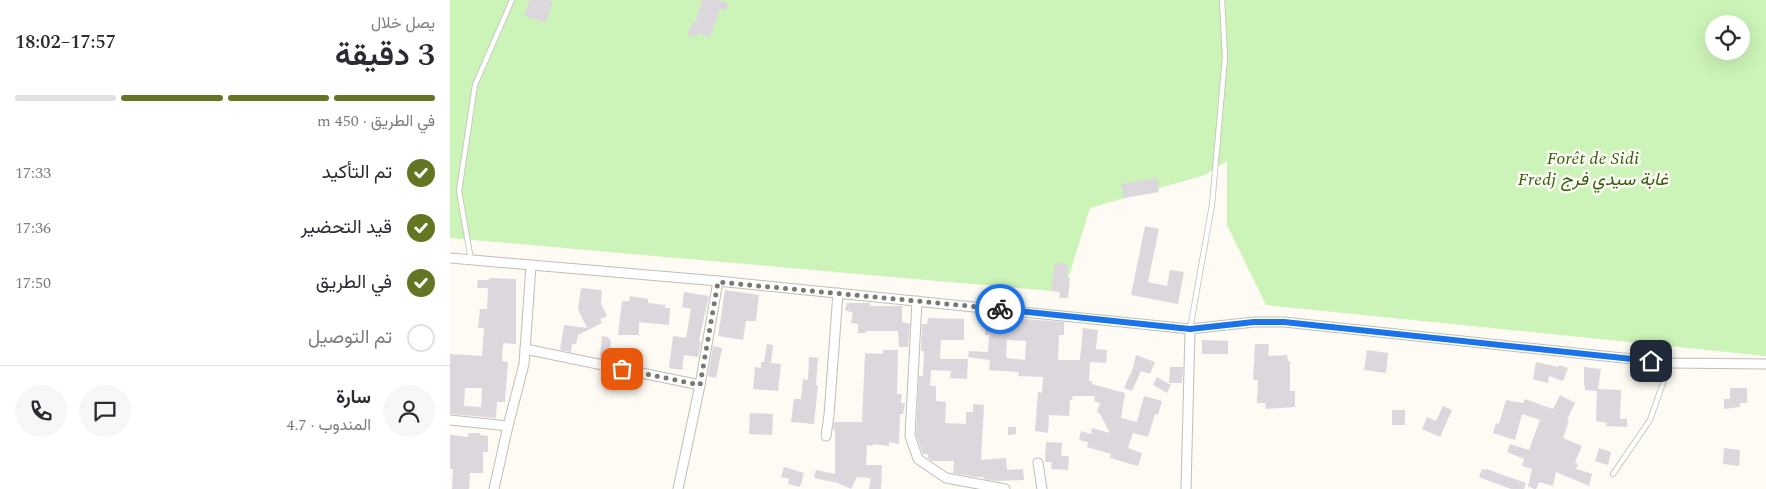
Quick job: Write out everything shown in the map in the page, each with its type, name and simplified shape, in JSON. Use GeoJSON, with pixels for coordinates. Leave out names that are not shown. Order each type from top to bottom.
{"type":"FeatureCollection","features":[{"type":"Feature","properties":{"kind":"street"},"geometry":{"type":"LineString","coordinates":[[450,258],[838,293],[1190,329],[1254,322],[1284,322],[1670,363],[1766,364]]}},
{"type":"Feature","properties":{"kind":"street"},"geometry":{"type":"LineString","coordinates":[[494,489],[524,364],[531,266]]}},
{"type":"Feature","properties":{"kind":"street"},"geometry":{"type":"LineString","coordinates":[[678,489],[700,385],[718,282]]}},
{"type":"Feature","properties":{"kind":"street"},"geometry":{"type":"LineString","coordinates":[[826,436],[838,293]]}},
{"type":"Feature","properties":{"kind":"street"},"geometry":{"type":"LineString","coordinates":[[917,301],[910,436],[918,459],[946,478],[1006,489]]}},
{"type":"Feature","properties":{"kind":"street"},"geometry":{"type":"LineString","coordinates":[[1186,489],[1190,329]]}},
{"type":"Feature","properties":{"kind":"street"},"geometry":{"type":"LineString","coordinates":[[525,349],[700,385]]}},
{"type":"Feature","properties":{"kind":"street"},"geometry":{"type":"LineString","coordinates":[[450,420],[508,426]]}},
{"type":"Feature","properties":{"kind":"street"},"geometry":{"type":"LineString","coordinates":[[1038,463],[1042,489]]}},
{"type":"Feature","properties":{"kind":"lane"},"geometry":{"type":"LineString","coordinates":[[470,260],[459,191],[474,85],[512,0]]}},
{"type":"Feature","properties":{"kind":"lane"},"geometry":{"type":"LineString","coordinates":[[1190,329],[1212,205],[1225,57],[1221,1]]}},
{"type":"Feature","properties":{"kind":"lane"},"geometry":{"type":"LineString","coordinates":[[1613,474],[1650,420],[1670,363]]}},
{"type":"Feature","properties":{"kind":"green space","name":"Forêt de Sidi Fredj غابة سيدي فرج"},"geometry":{"type":"Polygon","coordinates":[[[450,0],[1766,0],[1766,356],[1266,305],[1227,225],[1227,161],[1205,175],[1090,208],[1064,292],[450,238],[450,0]]]}},
{"type":"Feature","properties":{"kind":"building"},"geometry":{"type":"Polygon","coordinates":[[[530,0],[549,0],[553,2],[545,23],[524,15],[530,0]]]}},
{"type":"Feature","properties":{"kind":"building"},"geometry":{"type":"Polygon","coordinates":[[[702,0],[717,0],[728,3],[726,11],[720,9],[710,37],[698,33],[696,37],[688,35],[692,22],[695,23],[702,0]]]}},
{"type":"Feature","properties":{"kind":"building"},"geometry":{"type":"Polygon","coordinates":[[[1157,178],[1159,192],[1124,198],[1121,184],[1157,178]]]}},
{"type":"Feature","properties":{"kind":"building"},"geometry":{"type":"Polygon","coordinates":[[[1145,226],[1159,229],[1148,282],[1167,286],[1170,270],[1184,272],[1178,304],[1131,295],[1145,226]]]}},
{"type":"Feature","properties":{"kind":"building"},"geometry":{"type":"Polygon","coordinates":[[[1055,263],[1068,264],[1067,278],[1070,278],[1068,298],[1059,298],[1060,292],[1051,291],[1055,263]]]}},
{"type":"Feature","properties":{"kind":"building"},"geometry":{"type":"Polygon","coordinates":[[[489,278],[516,279],[516,344],[503,343],[502,361],[508,362],[505,402],[497,402],[496,418],[450,414],[450,354],[482,356],[484,328],[478,328],[480,309],[487,309],[488,288],[477,288],[478,280],[489,280],[489,278]],[[465,388],[464,406],[481,407],[482,388],[465,388]]]}},
{"type":"Feature","properties":{"kind":"building"},"geometry":{"type":"Polygon","coordinates":[[[581,288],[602,290],[601,304],[607,316],[600,319],[602,323],[578,335],[576,344],[572,344],[571,352],[560,350],[564,325],[587,328],[578,309],[581,288]]]}},
{"type":"Feature","properties":{"kind":"building"},"geometry":{"type":"Polygon","coordinates":[[[725,290],[759,295],[756,321],[746,321],[743,340],[718,336],[725,290]]]}},
{"type":"Feature","properties":{"kind":"building"},"geometry":{"type":"Polygon","coordinates":[[[684,292],[709,296],[699,340],[701,343],[698,357],[684,355],[682,370],[669,368],[673,336],[686,338],[691,309],[682,307],[684,292]]]}},
{"type":"Feature","properties":{"kind":"building"},"geometry":{"type":"Polygon","coordinates":[[[630,296],[648,299],[648,303],[665,305],[665,308],[670,308],[669,325],[639,322],[639,335],[618,335],[622,301],[629,301],[630,296]]]}},
{"type":"Feature","properties":{"kind":"building"},"geometry":{"type":"Polygon","coordinates":[[[847,303],[870,303],[870,306],[902,306],[902,322],[910,324],[908,347],[899,347],[898,331],[866,331],[866,333],[858,333],[858,324],[851,323],[853,313],[845,310],[847,303]]]}},
{"type":"Feature","properties":{"kind":"building"},"geometry":{"type":"Polygon","coordinates":[[[985,316],[1064,322],[1064,335],[1059,335],[1058,360],[1080,360],[1083,328],[1098,330],[1096,349],[1107,350],[1106,363],[1090,362],[1089,381],[1092,381],[1092,384],[1125,393],[1121,418],[1137,422],[1144,396],[1162,401],[1158,415],[1155,414],[1148,437],[1133,433],[1128,448],[1142,453],[1138,466],[1110,458],[1111,454],[1087,447],[1088,442],[1079,440],[1081,431],[1091,434],[1092,428],[1110,433],[1097,412],[1100,403],[1094,401],[1095,396],[1073,396],[1072,400],[1070,400],[1069,416],[1049,415],[1048,433],[1035,431],[1038,392],[1042,393],[1043,377],[1018,376],[1019,372],[989,370],[990,360],[968,357],[969,351],[988,352],[989,335],[985,335],[985,316]],[[1007,340],[1006,358],[1025,360],[1026,341],[1007,340]]]}},
{"type":"Feature","properties":{"kind":"building"},"geometry":{"type":"Polygon","coordinates":[[[928,318],[964,319],[964,340],[941,340],[940,359],[968,359],[967,379],[950,378],[951,371],[931,370],[930,386],[936,386],[936,401],[946,402],[945,423],[966,424],[966,412],[973,412],[973,404],[984,405],[981,460],[1006,458],[1007,470],[1023,469],[1024,480],[996,481],[984,479],[983,477],[953,473],[954,461],[932,461],[928,458],[928,454],[923,454],[916,435],[919,376],[923,376],[924,351],[921,351],[922,324],[927,324],[928,318]]]}},
{"type":"Feature","properties":{"kind":"building"},"geometry":{"type":"Polygon","coordinates":[[[602,336],[608,337],[611,342],[610,349],[615,349],[618,357],[618,349],[627,350],[627,364],[600,356],[602,336]]]}},
{"type":"Feature","properties":{"kind":"building"},"geometry":{"type":"Polygon","coordinates":[[[1202,340],[1228,341],[1228,354],[1202,354],[1202,340]]]}},
{"type":"Feature","properties":{"kind":"building"},"geometry":{"type":"Polygon","coordinates":[[[767,344],[773,345],[771,363],[781,364],[778,391],[753,389],[755,367],[761,368],[767,344]]]}},
{"type":"Feature","properties":{"kind":"building"},"geometry":{"type":"Polygon","coordinates":[[[1255,344],[1269,344],[1268,356],[1287,355],[1288,361],[1290,361],[1290,391],[1295,391],[1295,407],[1266,409],[1265,403],[1257,403],[1258,380],[1253,380],[1255,344]]]}},
{"type":"Feature","properties":{"kind":"building"},"geometry":{"type":"Polygon","coordinates":[[[713,346],[722,348],[716,378],[708,376],[713,346]]]}},
{"type":"Feature","properties":{"kind":"building"},"geometry":{"type":"Polygon","coordinates":[[[883,350],[898,350],[897,394],[902,394],[901,403],[905,403],[903,414],[900,414],[899,444],[889,442],[889,446],[867,445],[866,465],[882,465],[881,489],[869,489],[871,478],[857,477],[851,489],[838,483],[814,478],[816,470],[835,474],[834,422],[862,422],[865,353],[883,354],[883,350]]]}},
{"type":"Feature","properties":{"kind":"building"},"geometry":{"type":"Polygon","coordinates":[[[1367,350],[1388,353],[1386,373],[1364,370],[1367,350]]]}},
{"type":"Feature","properties":{"kind":"building"},"geometry":{"type":"Polygon","coordinates":[[[1136,355],[1155,362],[1150,374],[1141,371],[1132,391],[1124,388],[1133,368],[1136,355]]]}},
{"type":"Feature","properties":{"kind":"building"},"geometry":{"type":"Polygon","coordinates":[[[809,357],[818,358],[816,385],[818,385],[814,424],[791,422],[794,399],[801,399],[803,379],[808,380],[809,357]]]}},
{"type":"Feature","properties":{"kind":"building"},"geometry":{"type":"Polygon","coordinates":[[[1536,362],[1568,368],[1563,381],[1549,376],[1548,383],[1533,379],[1536,362]]]}},
{"type":"Feature","properties":{"kind":"building"},"geometry":{"type":"Polygon","coordinates":[[[1170,367],[1183,367],[1182,383],[1169,383],[1170,367]]]}},
{"type":"Feature","properties":{"kind":"building"},"geometry":{"type":"Polygon","coordinates":[[[1584,367],[1601,369],[1598,389],[1621,390],[1620,419],[1627,419],[1627,427],[1606,426],[1607,423],[1596,421],[1597,391],[1585,390],[1584,367]]]}},
{"type":"Feature","properties":{"kind":"building"},"geometry":{"type":"Polygon","coordinates":[[[1157,377],[1171,385],[1167,393],[1153,385],[1157,377]]]}},
{"type":"Feature","properties":{"kind":"building"},"geometry":{"type":"Polygon","coordinates":[[[1730,388],[1747,388],[1747,403],[1740,403],[1740,407],[1724,409],[1724,399],[1730,399],[1730,388]]]}},
{"type":"Feature","properties":{"kind":"building"},"geometry":{"type":"Polygon","coordinates":[[[1560,395],[1575,403],[1567,420],[1569,421],[1563,438],[1582,446],[1575,462],[1578,464],[1576,469],[1592,474],[1589,486],[1556,472],[1553,486],[1539,482],[1536,489],[1534,489],[1528,486],[1532,469],[1522,466],[1524,459],[1507,452],[1510,444],[1529,450],[1540,420],[1522,414],[1515,440],[1493,433],[1496,423],[1499,424],[1506,400],[1523,403],[1525,399],[1553,409],[1560,395]]]}},
{"type":"Feature","properties":{"kind":"building"},"geometry":{"type":"Polygon","coordinates":[[[1443,406],[1452,410],[1440,437],[1422,429],[1427,417],[1436,421],[1443,406]]]}},
{"type":"Feature","properties":{"kind":"building"},"geometry":{"type":"Polygon","coordinates":[[[1392,410],[1405,410],[1405,425],[1392,425],[1392,410]]]}},
{"type":"Feature","properties":{"kind":"building"},"geometry":{"type":"Polygon","coordinates":[[[750,413],[773,414],[772,435],[749,434],[750,413]]]}},
{"type":"Feature","properties":{"kind":"building"},"geometry":{"type":"Polygon","coordinates":[[[1008,427],[1016,427],[1016,434],[1008,435],[1008,427]]]}},
{"type":"Feature","properties":{"kind":"building"},"geometry":{"type":"Polygon","coordinates":[[[468,433],[480,433],[480,435],[488,436],[488,452],[483,452],[483,473],[470,473],[469,489],[452,489],[453,469],[450,469],[450,435],[468,437],[468,433]]]}},
{"type":"Feature","properties":{"kind":"building"},"geometry":{"type":"Polygon","coordinates":[[[1046,442],[1062,443],[1061,456],[1069,456],[1068,470],[1051,469],[1052,462],[1045,462],[1046,442]]]}},
{"type":"Feature","properties":{"kind":"building"},"geometry":{"type":"Polygon","coordinates":[[[1599,448],[1611,452],[1608,465],[1595,461],[1599,448]]]}},
{"type":"Feature","properties":{"kind":"building"},"geometry":{"type":"Polygon","coordinates":[[[1724,448],[1740,450],[1739,466],[1723,464],[1724,448]]]}},
{"type":"Feature","properties":{"kind":"building"},"geometry":{"type":"Polygon","coordinates":[[[784,467],[804,473],[800,487],[788,484],[789,479],[781,477],[784,467]]]}},
{"type":"Feature","properties":{"kind":"building"},"geometry":{"type":"Polygon","coordinates":[[[1482,469],[1526,483],[1524,489],[1511,489],[1479,477],[1482,469]]]}},
{"type":"Feature","properties":{"kind":"way so far"},"geometry":{"type":"LineString","coordinates":[[622,369],[700,385],[718,282],[1000,309]]}},
{"type":"Feature","properties":{"kind":"route"},"geometry":{"type":"LineString","coordinates":[[1000,309],[1190,329],[1254,322],[1284,322],[1651,361]]}}]}
